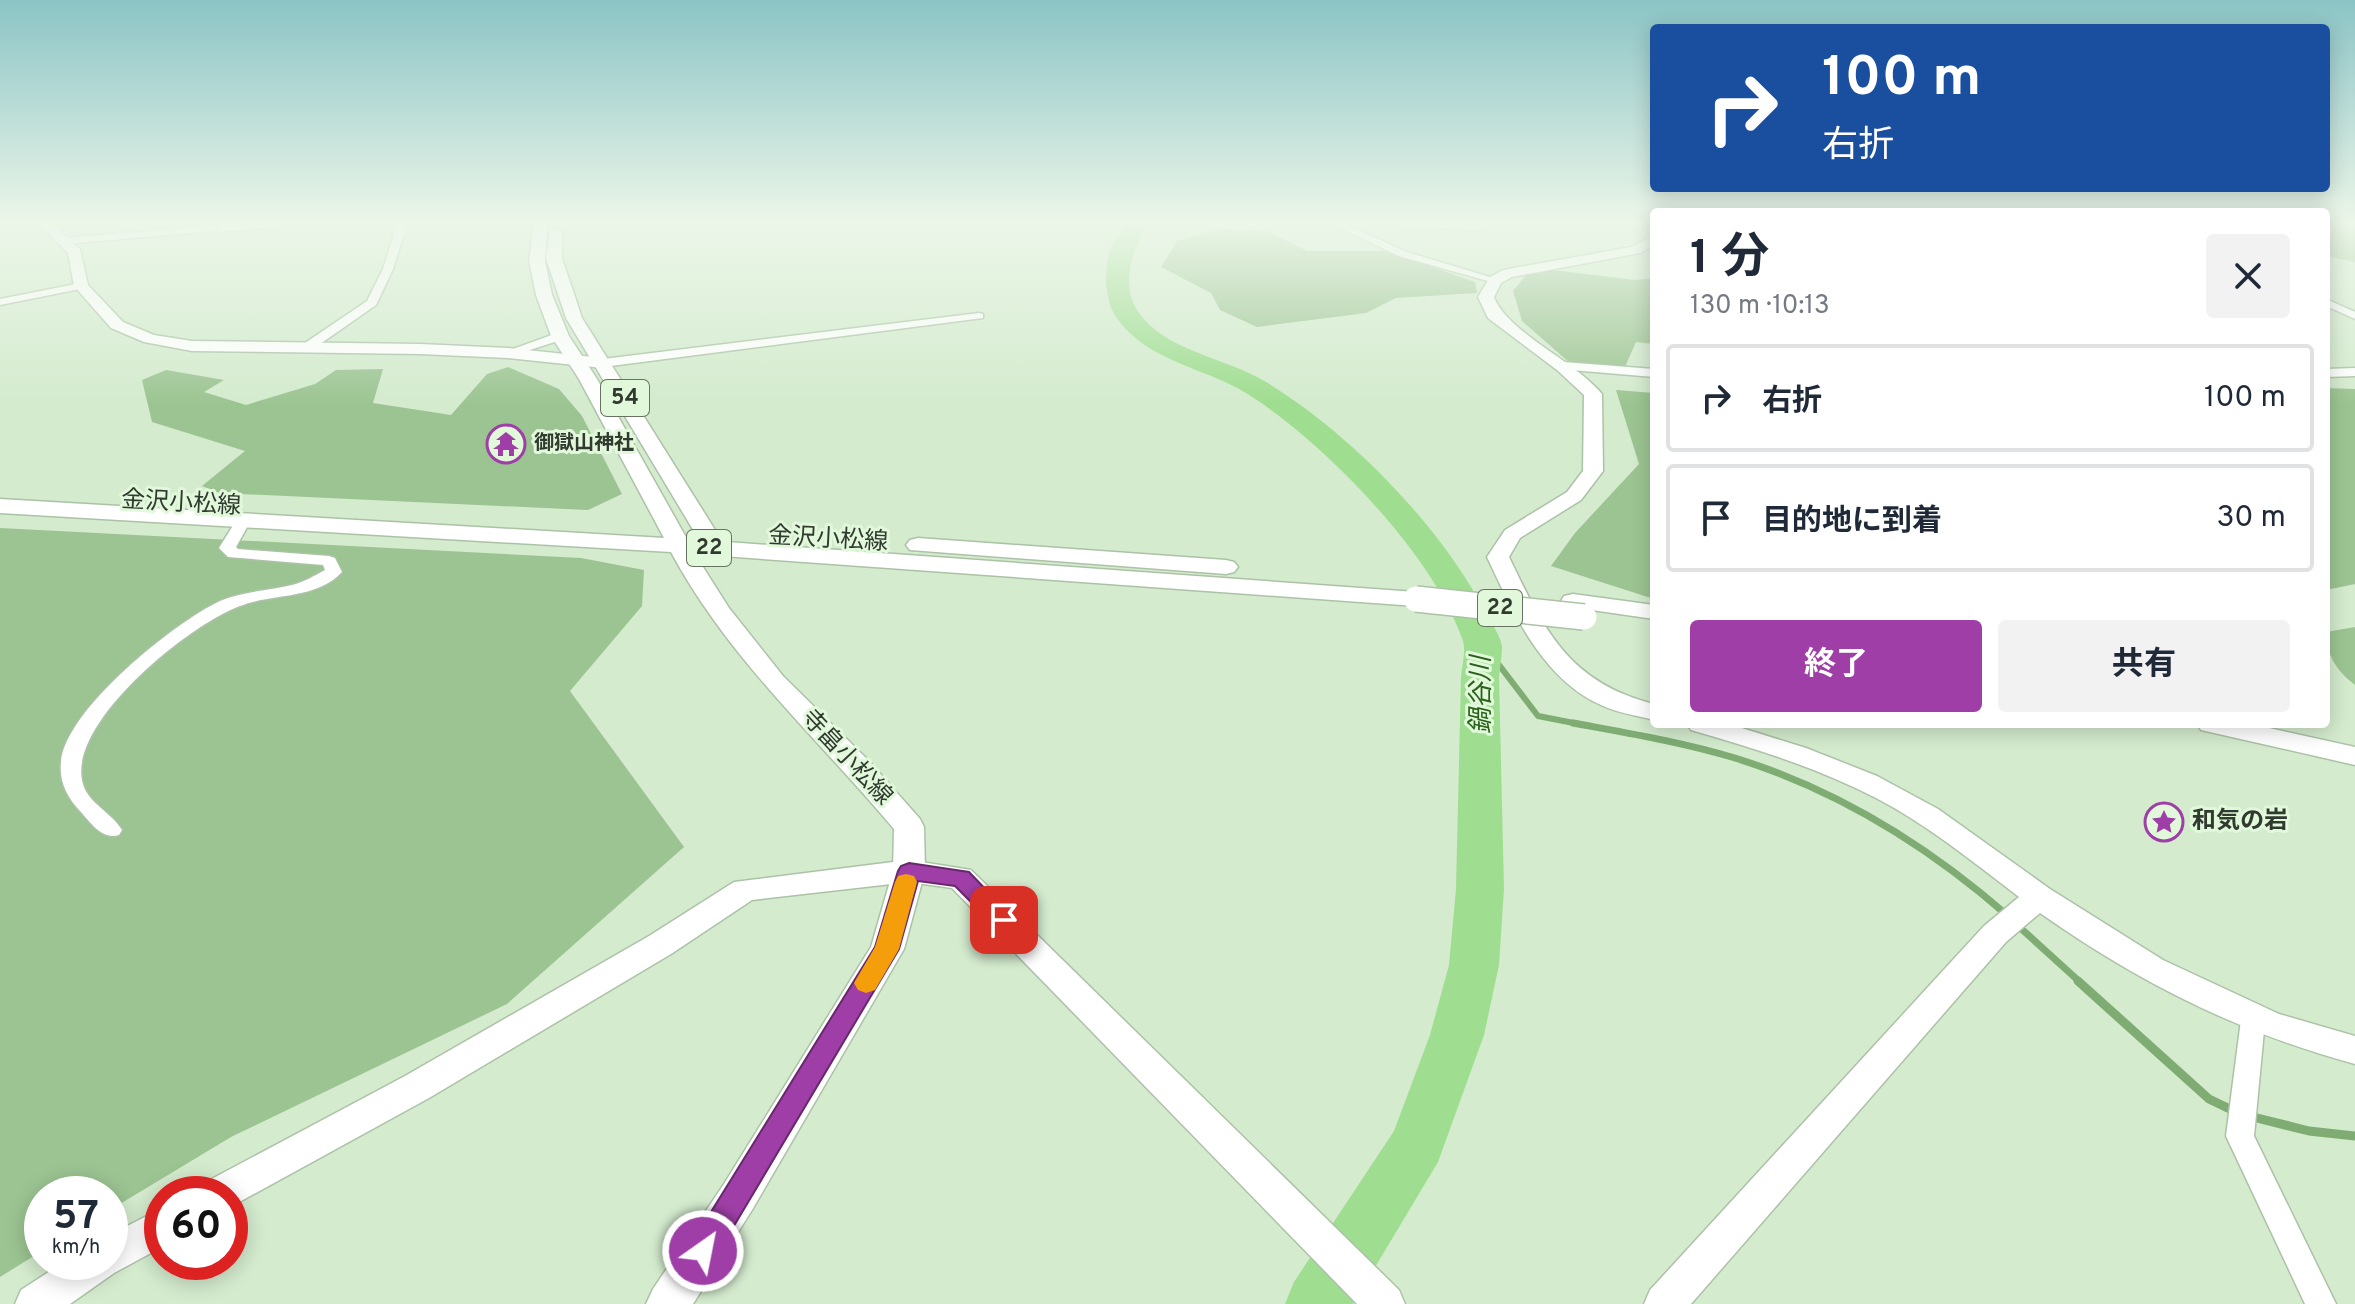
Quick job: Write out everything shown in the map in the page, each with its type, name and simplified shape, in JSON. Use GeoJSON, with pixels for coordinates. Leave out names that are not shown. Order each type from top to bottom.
{"type":"FeatureCollection","features":[{"type":"Feature","properties":{"kind":"main road","name":"寺畠小松線"},"geometry":{"type":"LineString","coordinates":[[541,283],[560,336],[689,545]]}},
{"type":"Feature","properties":{"kind":"main road","name":"寺畠小松線"},"geometry":{"type":"LineString","coordinates":[[562,283],[574,318],[603,363],[719,612],[774,682],[858,767],[909,827],[909,871],[887,949],[738,1197],[668,1304]]}},
{"type":"Feature","properties":{"kind":"main road","name":"金沢小松線"},"geometry":{"type":"LineString","coordinates":[[0,493],[689,545]]}},
{"type":"Feature","properties":{"kind":"main road","name":"金沢小松線"},"geometry":{"type":"LineString","coordinates":[[0,506],[1416,591],[1578,609],[1650,612]]}},
{"type":"Feature","properties":{"kind":"main road","name":"金沢小松線"},"geometry":{"type":"LineString","coordinates":[[1578,609],[1650,625]]}},
{"type":"Feature","properties":{"kind":"main road"},"geometry":{"type":"LineString","coordinates":[[2229,728],[2355,756]]}},
{"type":"Feature","properties":{"kind":"main road"},"geometry":{"type":"LineString","coordinates":[[2309,728],[2355,737]]}},
{"type":"Feature","properties":{"kind":"street"},"geometry":{"type":"LineString","coordinates":[[80,283],[117,325],[150,339],[192,346],[309,346],[508,353],[603,363],[979,316]]}},
{"type":"Feature","properties":{"kind":"street"},"geometry":{"type":"LineString","coordinates":[[309,346],[372,303],[381,283]]}},
{"type":"Feature","properties":{"kind":"street"},"geometry":{"type":"LineString","coordinates":[[1493,283],[1486,297],[1493,315],[1563,366],[1593,394],[1593,471],[1574,496],[1512,534],[1498,557],[1519,599],[1556,657],[1579,681],[1607,699],[1650,711]]}},
{"type":"Feature","properties":{"kind":"street"},"geometry":{"type":"LineString","coordinates":[[0,302],[81,286]]}},
{"type":"Feature","properties":{"kind":"street"},"geometry":{"type":"LineString","coordinates":[[2330,304],[2355,316]]}},
{"type":"Feature","properties":{"kind":"street"},"geometry":{"type":"LineString","coordinates":[[508,353],[560,336]]}},
{"type":"Feature","properties":{"kind":"street"},"geometry":{"type":"LineString","coordinates":[[1563,366],[1650,373]]}},
{"type":"Feature","properties":{"kind":"street"},"geometry":{"type":"LineString","coordinates":[[2330,373],[2355,372]]}},
{"type":"Feature","properties":{"kind":"street"},"geometry":{"type":"LineString","coordinates":[[111,830],[72,783],[69,759],[87,725],[113,689],[144,662],[224,606],[257,595],[306,587],[334,572],[329,561],[234,554],[227,548],[242,522]]}},
{"type":"Feature","properties":{"kind":"street"},"geometry":{"type":"LineString","coordinates":[[1713,728],[1791,753],[1888,793],[1978,850],[2033,902],[2164,977],[2253,1020],[2355,1050]]}},
{"type":"Feature","properties":{"kind":"street"},"geometry":{"type":"LineString","coordinates":[[248,1178],[417,1087],[660,945],[745,890],[909,871],[961,878],[1279,1194],[1385,1304]]}},
{"type":"Feature","properties":{"kind":"street"},"geometry":{"type":"LineString","coordinates":[[1664,1304],[1995,934],[2033,902]]}},
{"type":"Feature","properties":{"kind":"street"},"geometry":{"type":"LineString","coordinates":[[2253,1020],[2240,1136],[2321,1304]]}},
{"type":"Feature","properties":{"kind":"street"},"geometry":{"type":"LineString","coordinates":[[35,1304],[72,1280]]}},
{"type":"Feature","properties":{"kind":"green space"},"geometry":{"type":"Polygon","coordinates":[[[1191,283],[1475,283],[1477,293],[1396,298],[1366,313],[1257,327],[1220,310],[1211,293],[1191,283]]]}},
{"type":"Feature","properties":{"kind":"green space"},"geometry":{"type":"Polygon","coordinates":[[[1520,283],[1650,283],[1650,344],[1636,342],[1625,367],[1570,363],[1522,321],[1513,291],[1520,283]]]}},
{"type":"Feature","properties":{"kind":"green space"},"geometry":{"type":"Polygon","coordinates":[[[508,367],[559,389],[582,416],[622,494],[588,510],[220,493],[202,486],[245,451],[152,422],[142,380],[166,370],[224,380],[204,392],[246,405],[315,384],[336,370],[383,369],[373,403],[451,415],[487,374],[508,367]]]}},
{"type":"Feature","properties":{"kind":"green space"},"geometry":{"type":"Polygon","coordinates":[[[2330,388],[2355,389],[2355,584],[2330,589],[2330,388]]]}},
{"type":"Feature","properties":{"kind":"green space"},"geometry":{"type":"Polygon","coordinates":[[[1616,390],[1650,393],[1650,598],[1551,566],[1575,533],[1639,464],[1616,390]]]}},
{"type":"Feature","properties":{"kind":"green space"},"geometry":{"type":"Polygon","coordinates":[[[0,528],[581,558],[644,570],[642,606],[570,691],[684,847],[507,1004],[231,1137],[166,1176],[144,1176],[144,1189],[128,1199],[128,1176],[24,1176],[24,1262],[0,1277],[0,528]]]}},
{"type":"Feature","properties":{"kind":"green space"},"geometry":{"type":"Polygon","coordinates":[[[2355,627],[2355,685],[2334,662],[2330,653],[2330,631],[2355,627]]]}},
{"type":"Feature","properties":{"kind":"waterway","name":"鍋谷川"},"geometry":{"type":"LineString","coordinates":[[1119,283],[1119,299],[1127,315],[1156,343],[1257,388],[1342,456],[1412,526],[1450,577],[1483,644],[1480,677],[1480,889],[1474,965],[1457,1035],[1418,1144],[1317,1304]]}},
{"type":"Feature","properties":{"kind":"waterway"},"geometry":{"type":"LineString","coordinates":[[1483,644],[1538,716],[1584,725]]}},
{"type":"Feature","properties":{"kind":"waterway"},"geometry":{"type":"LineString","coordinates":[[1573,723],[1715,752],[1810,786],[1913,843],[2008,916]]}},
{"type":"Feature","properties":{"kind":"waterway"},"geometry":{"type":"LineString","coordinates":[[2016,924],[2081,983]]}},
{"type":"Feature","properties":{"kind":"waterway"},"geometry":{"type":"LineString","coordinates":[[2078,981],[2209,1099],[2234,1111]]}},
{"type":"Feature","properties":{"kind":"waterway"},"geometry":{"type":"LineString","coordinates":[[2249,1116],[2309,1131],[2355,1136]]}},
{"type":"Feature","properties":{"kind":"slow traffic"},"geometry":{"type":"LineString","coordinates":[[866,983],[887,949],[906,882]]}},
{"type":"Feature","properties":{"kind":"place","name":"御獄山神社"},"geometry":{"type":"Point","coordinates":[506,444]}},
{"type":"Feature","properties":{"kind":"place","name":"和気の岩"},"geometry":{"type":"Point","coordinates":[2164,822]}},
{"type":"Feature","properties":{"kind":"route"},"geometry":{"type":"LineString","coordinates":[[703,1251],[887,949],[909,871],[961,878],[1004,920]]}}]}
